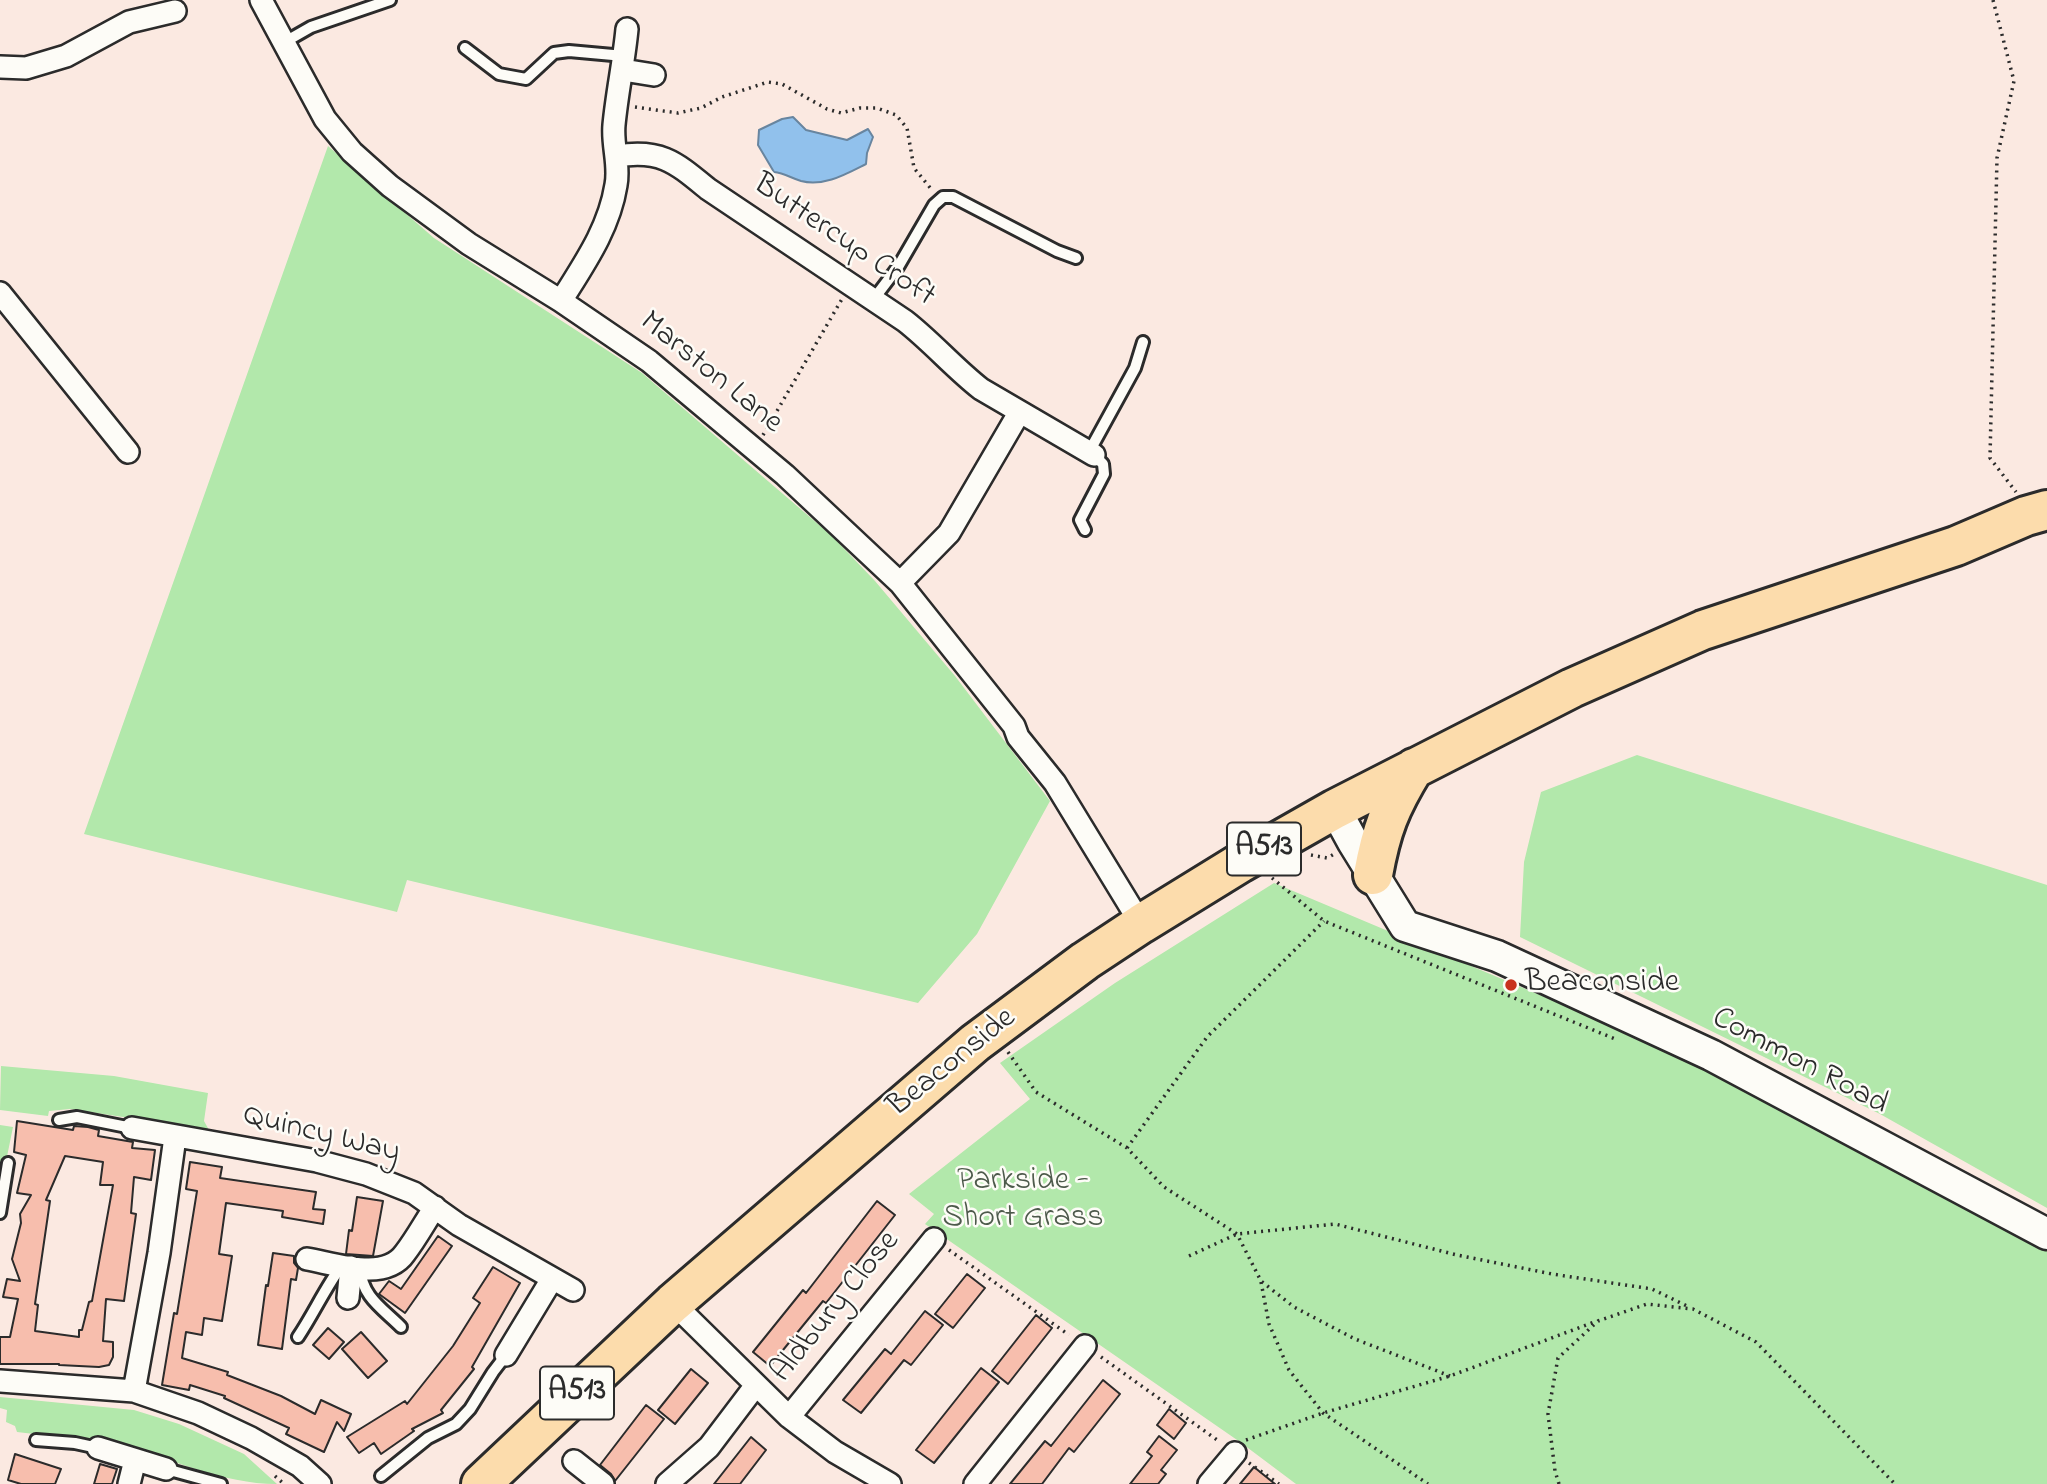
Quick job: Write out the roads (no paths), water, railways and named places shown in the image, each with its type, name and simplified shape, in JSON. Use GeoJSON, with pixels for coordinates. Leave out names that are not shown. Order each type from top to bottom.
{"type":"FeatureCollection","features":[{"type":"Feature","properties":{"kind":"highway","name":"Beaconside"},"geometry":{"type":"LineString","coordinates":[[481,1484],[673,1303],[975,1043],[1085,961],[1141,924],[1335,809],[1572,688],[1703,630],[2040,519]]}},
{"type":"Feature","properties":{"kind":"highway"},"geometry":{"type":"LineString","coordinates":[[1373,875],[1384,825],[1414,768]]}},
{"type":"Feature","properties":{"kind":"street","name":"Marston Lane"},"geometry":{"type":"LineString","coordinates":[[261,0],[326,119],[352,152],[390,186],[469,244],[561,301],[649,361],[785,475],[900,583],[1014,726],[1018,737],[1055,783],[1141,924]]}},
{"type":"Feature","properties":{"kind":"street"},"geometry":{"type":"LineString","coordinates":[[0,68],[26,68],[66,56],[129,22],[174,11]]}},
{"type":"Feature","properties":{"kind":"street"},"geometry":{"type":"LineString","coordinates":[[561,301],[607,221],[617,184],[613,128],[627,29]]}},
{"type":"Feature","properties":{"kind":"street"},"geometry":{"type":"LineString","coordinates":[[624,63],[654,75]]}},
{"type":"Feature","properties":{"kind":"street","name":"Buttercup Croft"},"geometry":{"type":"LineString","coordinates":[[617,156],[641,152],[663,158],[682,168],[708,189],[926,337],[965,376],[1019,413],[1092,453]]}},
{"type":"Feature","properties":{"kind":"street"},"geometry":{"type":"LineString","coordinates":[[0,293],[128,452]]}},
{"type":"Feature","properties":{"kind":"street"},"geometry":{"type":"LineString","coordinates":[[900,583],[949,533],[1019,413]]}},
{"type":"Feature","properties":{"kind":"street","name":"Common Road"},"geometry":{"type":"LineString","coordinates":[[1335,809],[1405,926],[1497,956],[1711,1055],[2047,1234]]}},
{"type":"Feature","properties":{"kind":"street","name":"Quincy Way"},"geometry":{"type":"LineString","coordinates":[[132,1128],[317,1161],[366,1174],[414,1193],[459,1225],[573,1290]]}},
{"type":"Feature","properties":{"kind":"street"},"geometry":{"type":"LineString","coordinates":[[134,1391],[159,1253],[175,1137]]}},
{"type":"Feature","properties":{"kind":"street"},"geometry":{"type":"LineString","coordinates":[[307,1259],[371,1269],[393,1265],[404,1255],[435,1208]]}},
{"type":"Feature","properties":{"kind":"street","name":"Aldbury Close"},"geometry":{"type":"LineString","coordinates":[[789,1417],[934,1239]]}},
{"type":"Feature","properties":{"kind":"street"},"geometry":{"type":"LineString","coordinates":[[348,1298],[351,1267]]}},
{"type":"Feature","properties":{"kind":"street"},"geometry":{"type":"LineString","coordinates":[[506,1355],[552,1279]]}},
{"type":"Feature","properties":{"kind":"street"},"geometry":{"type":"LineString","coordinates":[[673,1303],[789,1417],[835,1452],[889,1484]]}},
{"type":"Feature","properties":{"kind":"street"},"geometry":{"type":"LineString","coordinates":[[975,1484],[1085,1346]]}},
{"type":"Feature","properties":{"kind":"street"},"geometry":{"type":"LineString","coordinates":[[0,1381],[134,1391],[198,1413],[251,1438],[300,1466],[320,1484]]}},
{"type":"Feature","properties":{"kind":"street"},"geometry":{"type":"LineString","coordinates":[[667,1484],[709,1447],[756,1385]]}},
{"type":"Feature","properties":{"kind":"street"},"geometry":{"type":"LineString","coordinates":[[1209,1484],[1237,1447]]}},
{"type":"Feature","properties":{"kind":"street"},"geometry":{"type":"LineString","coordinates":[[98,1448],[166,1469]]}},
{"type":"Feature","properties":{"kind":"street"},"geometry":{"type":"LineString","coordinates":[[129,1484],[135,1460]]}},
{"type":"Feature","properties":{"kind":"street"},"geometry":{"type":"LineString","coordinates":[[574,1461],[603,1484]]}},
{"type":"Feature","properties":{"kind":"lane"},"geometry":{"type":"LineString","coordinates":[[283,43],[311,27],[390,0]]}},
{"type":"Feature","properties":{"kind":"lane"},"geometry":{"type":"LineString","coordinates":[[465,48],[499,74],[526,79],[554,53],[569,51],[624,63]]}},
{"type":"Feature","properties":{"kind":"lane"},"geometry":{"type":"LineString","coordinates":[[873,300],[898,267],[934,205],[943,197],[953,197],[978,208],[1056,251],[1076,258]]}},
{"type":"Feature","properties":{"kind":"lane"},"geometry":{"type":"LineString","coordinates":[[1085,530],[1080,520],[1104,474],[1103,464],[1092,453],[1135,368],[1143,342]]}},
{"type":"Feature","properties":{"kind":"lane","name":"Quincy Way"},"geometry":{"type":"LineString","coordinates":[[59,1120],[77,1117],[132,1128]]}},
{"type":"Feature","properties":{"kind":"lane"},"geometry":{"type":"LineString","coordinates":[[0,1213],[8,1163]]}},
{"type":"Feature","properties":{"kind":"lane"},"geometry":{"type":"LineString","coordinates":[[298,1337],[316,1311],[327,1285],[351,1267],[370,1297],[401,1327]]}},
{"type":"Feature","properties":{"kind":"lane"},"geometry":{"type":"LineString","coordinates":[[381,1476],[428,1438],[456,1424],[470,1409],[492,1372],[506,1355]]}},
{"type":"Feature","properties":{"kind":"lane"},"geometry":{"type":"LineString","coordinates":[[36,1440],[98,1448]]}},
{"type":"Feature","properties":{"kind":"lane"},"geometry":{"type":"LineString","coordinates":[[166,1469],[221,1484]]}},
{"type":"Feature","properties":{"kind":"water"},"geometry":{"type":"Polygon","coordinates":[[[793,117],[806,130],[847,140],[868,129],[873,137],[866,164],[835,178],[818,182],[801,181],[774,172],[758,145],[759,130],[793,117]]]}},
{"type":"Feature","properties":{"kind":"place","name":"Beaconside"},"geometry":{"type":"Point","coordinates":[1511,985]}},
{"type":"Feature","properties":{"kind":"park label","name":"Parkside - Short Grass"},"geometry":{"type":"Point","coordinates":[1023,1202]}}]}
